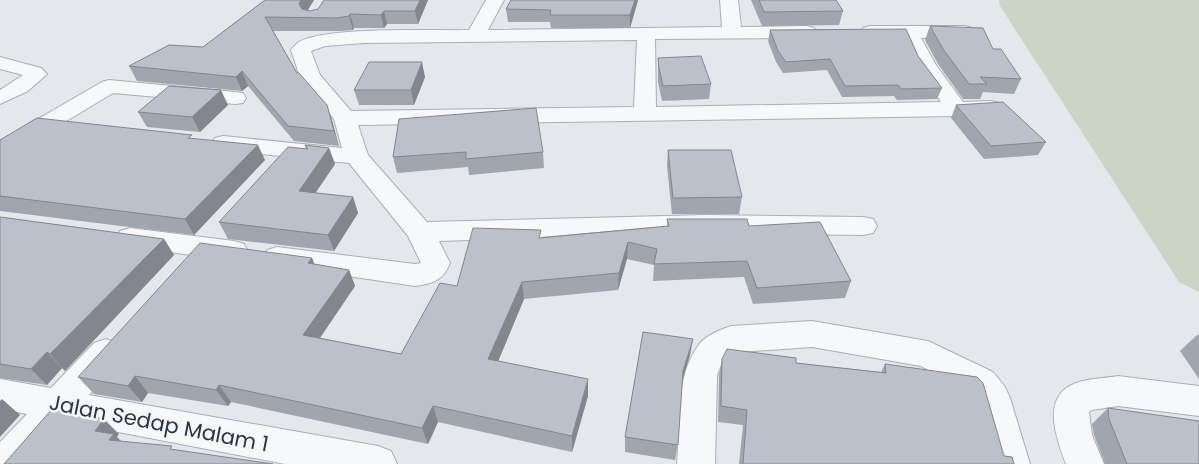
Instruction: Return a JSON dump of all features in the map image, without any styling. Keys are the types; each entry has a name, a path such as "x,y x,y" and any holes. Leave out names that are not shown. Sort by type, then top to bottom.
{"street":[{"path":"476,35 495,0"},
{"path":"729,0 732,33"},
{"path":"105,235 191,258 415,275 428,273 434,269 436,263 420,232 356,157 345,118 310,77 301,50 305,45 321,41 382,37 822,32"},
{"path":"849,32 976,32"},
{"path":"645,113 646,34"},
{"path":"913,39 926,66 957,109"},
{"path":"0,63 37,74 27,83 0,98"},
{"path":"0,151 141,68"},
{"path":"109,86 235,98"},
{"path":"345,118 1003,107"},
{"path":"42,125 82,129"},
{"path":"201,141 356,157"},
{"path":"264,178 290,150"},
{"path":"191,258 226,219"},
{"path":"420,232 705,224 863,226"},
{"path":"5,464 123,333"},
{"path":"696,464 700,375 710,354 731,339 812,334 928,354 980,382 994,398 1011,464"},
{"path":"1085,464 1074,435 1071,406 1083,396 1118,391 1199,401"},
{"name":"Jalan Sedap Malam 1","path":"0,394 378,464"}],"green space":[{"path":"999,0 1199,0 1199,292 1179,282 1000,6"}],"building":[{"path":"265,0 301,0 299,4 302,9 310,11 318,9 324,0 420,0 415,11 384,11 381,15 350,14 349,16 336,18 265,17 297,73 327,105 334,131 288,126 242,71 236,77 129,66 169,45 203,47"},
{"path":"511,0 635,0 630,15 550,15 551,10 506,9"},
{"path":"759,0 836,0 843,11 764,12"},
{"path":"930,26 983,28 993,49 1001,49 1021,79 980,77 987,84 969,84 943,49"},
{"path":"906,29 918,56 942,88 901,89 898,85 845,86 830,59 786,62 778,51 770,30"},
{"path":"701,56 711,84 663,86 658,58"},
{"path":"369,62 422,62 411,90 354,90"},
{"path":"169,86 221,90 192,117 138,112"},
{"path":"1003,102 1046,142 991,146 956,105"},
{"path":"536,108 543,152 466,159 466,152 393,157 399,119"},
{"path":"37,118 192,135 188,138 258,145 185,219 0,196 0,140"},
{"path":"305,145 329,148 299,191 353,197 328,235 219,222 288,147 308,149"},
{"path":"668,150 731,150 742,197 673,198"},
{"path":"0,217 164,239 50,354 47,352 31,369 0,364"},
{"path":"667,219 747,219 749,226 820,222 851,281 757,288 747,261 654,264 657,249 628,242 619,273 522,282 488,359 588,379 572,436 433,406 422,428 219,385 216,390 135,376 128,386 78,377 200,243 312,258 308,263 349,270 303,335 401,354 440,283 457,286 473,228 541,230 539,238 669,226"},
{"path":"643,332 693,339 683,371 678,445 625,437"},
{"path":"727,349 796,358 796,363 886,373 885,364 977,377 983,383 1004,456 1012,457 1014,464 743,464 747,410 721,406 722,359"},
{"path":"1108,408 1199,421 1199,464 1127,464 1109,419"},
{"path":"52,409 104,419 95,431 114,434 109,440 172,446 170,449 273,464 4,464"}]}
